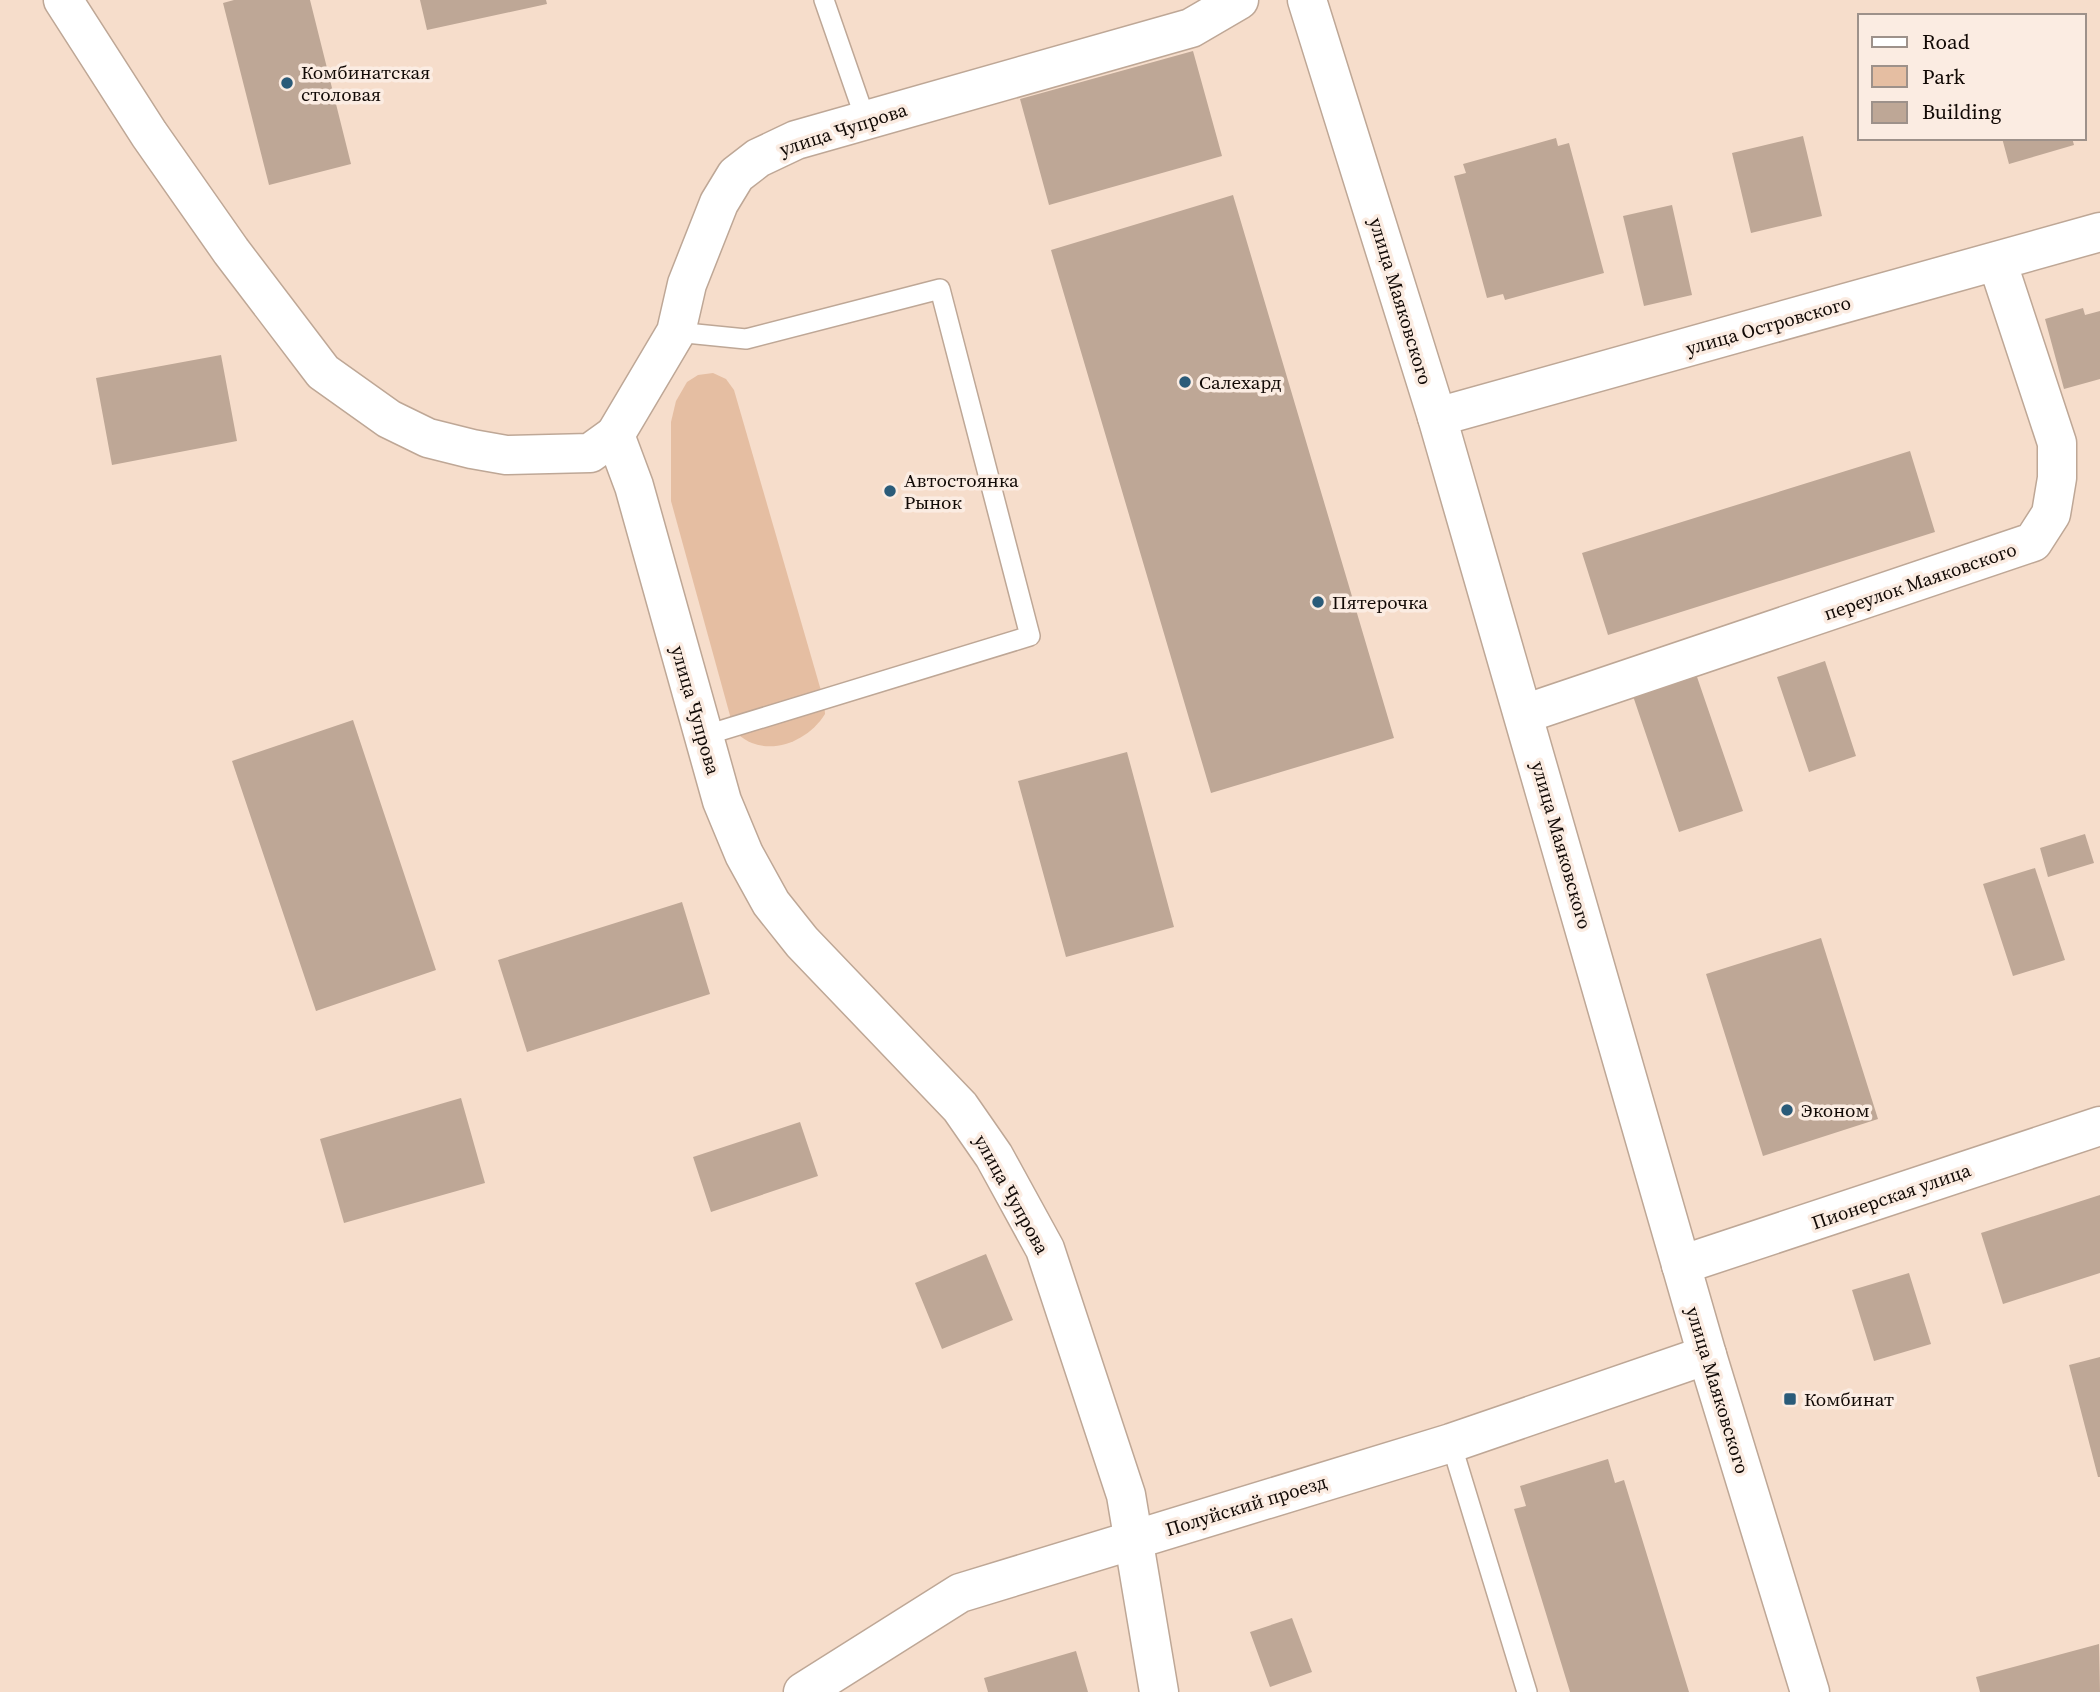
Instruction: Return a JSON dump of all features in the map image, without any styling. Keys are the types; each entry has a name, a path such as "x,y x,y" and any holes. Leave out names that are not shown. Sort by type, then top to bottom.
{"street":[{"path":"63,0 149,134 231,251 323,372 389,419 428,438 472,449 506,455 590,453 615,435"},
{"name":"улица Чупрова","path":"1159,1692 1126,1495 1045,1249 1022,1205 960,1107 802,942 771,903 744,854 722,801 634,486 615,435 676,332 699,247 719,203 736,175 758,158 796,140 1191,28 1239,0"},
{"name":"улица Маяковского","path":"1307,0 1437,417 1707,1355 1810,1692"},
{"name":"улица Островского","path":"1437,417 2100,232"},
{"name":"переулок Маяковского","path":"1524,714 2033,542 2051,514 2057,478 2057,443 1997,261"},
{"name":"Пионерская улица","path":"1681,1265 2100,1126"},
{"name":"Полуйский проезд","path":"803,1692 960,1593 1451,1443 1707,1355"}],"lane":[{"path":"824,0 866,121"},
{"path":"676,332 746,339 940,289 1030,636 703,736"},
{"path":"1451,1443 1527,1692"}],"green space":[{"path":"713,373 726,379 734,390 824,701 825,714 817,725 795,741 782,745 757,745 734,730 671,501 671,422 676,401 687,382 698,375"}],"building":[{"name":"Комбинатская столовая","path":"234,0 310,0 351,164 269,185 223,3"},
{"path":"420,0 546,0 547,4 427,30"},
{"path":"1193,51 1222,156 1049,205 1020,99"},
{"path":"1803,136 1822,216 1751,233 1732,153"},
{"path":"1556,138 1558,146 1569,143 1604,273 1505,300 1503,294 1487,298 1454,176 1466,173 1463,164"},
{"path":"2003,140 2073,140 2074,145 2009,164"},
{"path":"1233,195 1394,738 1211,793 1051,250"},
{"path":"1672,205 1692,295 1644,306 1623,216"},
{"path":"2083,308 2085,315 2100,311 2100,379 2064,389 2045,319"},
{"path":"221,355 237,441 112,465 96,378"},
{"path":"1910,451 1935,532 1608,635 1582,553"},
{"path":"1825,661 1856,756 1809,772 1777,677"},
{"path":"1696,674 1743,811 1679,832 1633,696"},
{"path":"353,720 436,970 316,1011 232,761"},
{"path":"1127,752 1174,927 1066,957 1018,781"},
{"path":"2085,834 2094,863 2048,877 2040,848"},
{"path":"2035,868 2065,960 2013,976 1983,884"},
{"path":"682,902 710,994 527,1052 498,960"},
{"path":"1821,938 1878,1119 1763,1156 1706,974"},
{"path":"461,1098 485,1183 344,1223 320,1139"},
{"path":"800,1122 818,1176 711,1212 693,1157"},
{"path":"2100,1195 2100,1273 2003,1304 1981,1233"},
{"path":"986,1254 1013,1320 942,1349 915,1283"},
{"path":"1909,1273 1931,1344 1874,1361 1852,1290"},
{"path":"2100,1357 2100,1477 2098,1477 2069,1365"},
{"path":"1608,1459 1615,1483 1624,1480 1689,1692 1570,1692 1514,1509 1526,1506 1520,1486"},
{"path":"1292,1618 1312,1672 1270,1687 1250,1632"},
{"path":"2099,1644 2100,1692 1980,1692 1976,1677"},
{"path":"1076,1651 1088,1692 988,1692 984,1678"}],"place":[{"name":"Комбинатская столовая","path":"287,83"},
{"name":"Салехард","path":"1185,382"},
{"name":"Автостоянка Рынок","path":"890,491"},
{"name":"Пятерочка","path":"1318,602"},
{"name":"Эконом","path":"1787,1110"},
{"name":"Комбинат","path":"1790,1399"}]}
